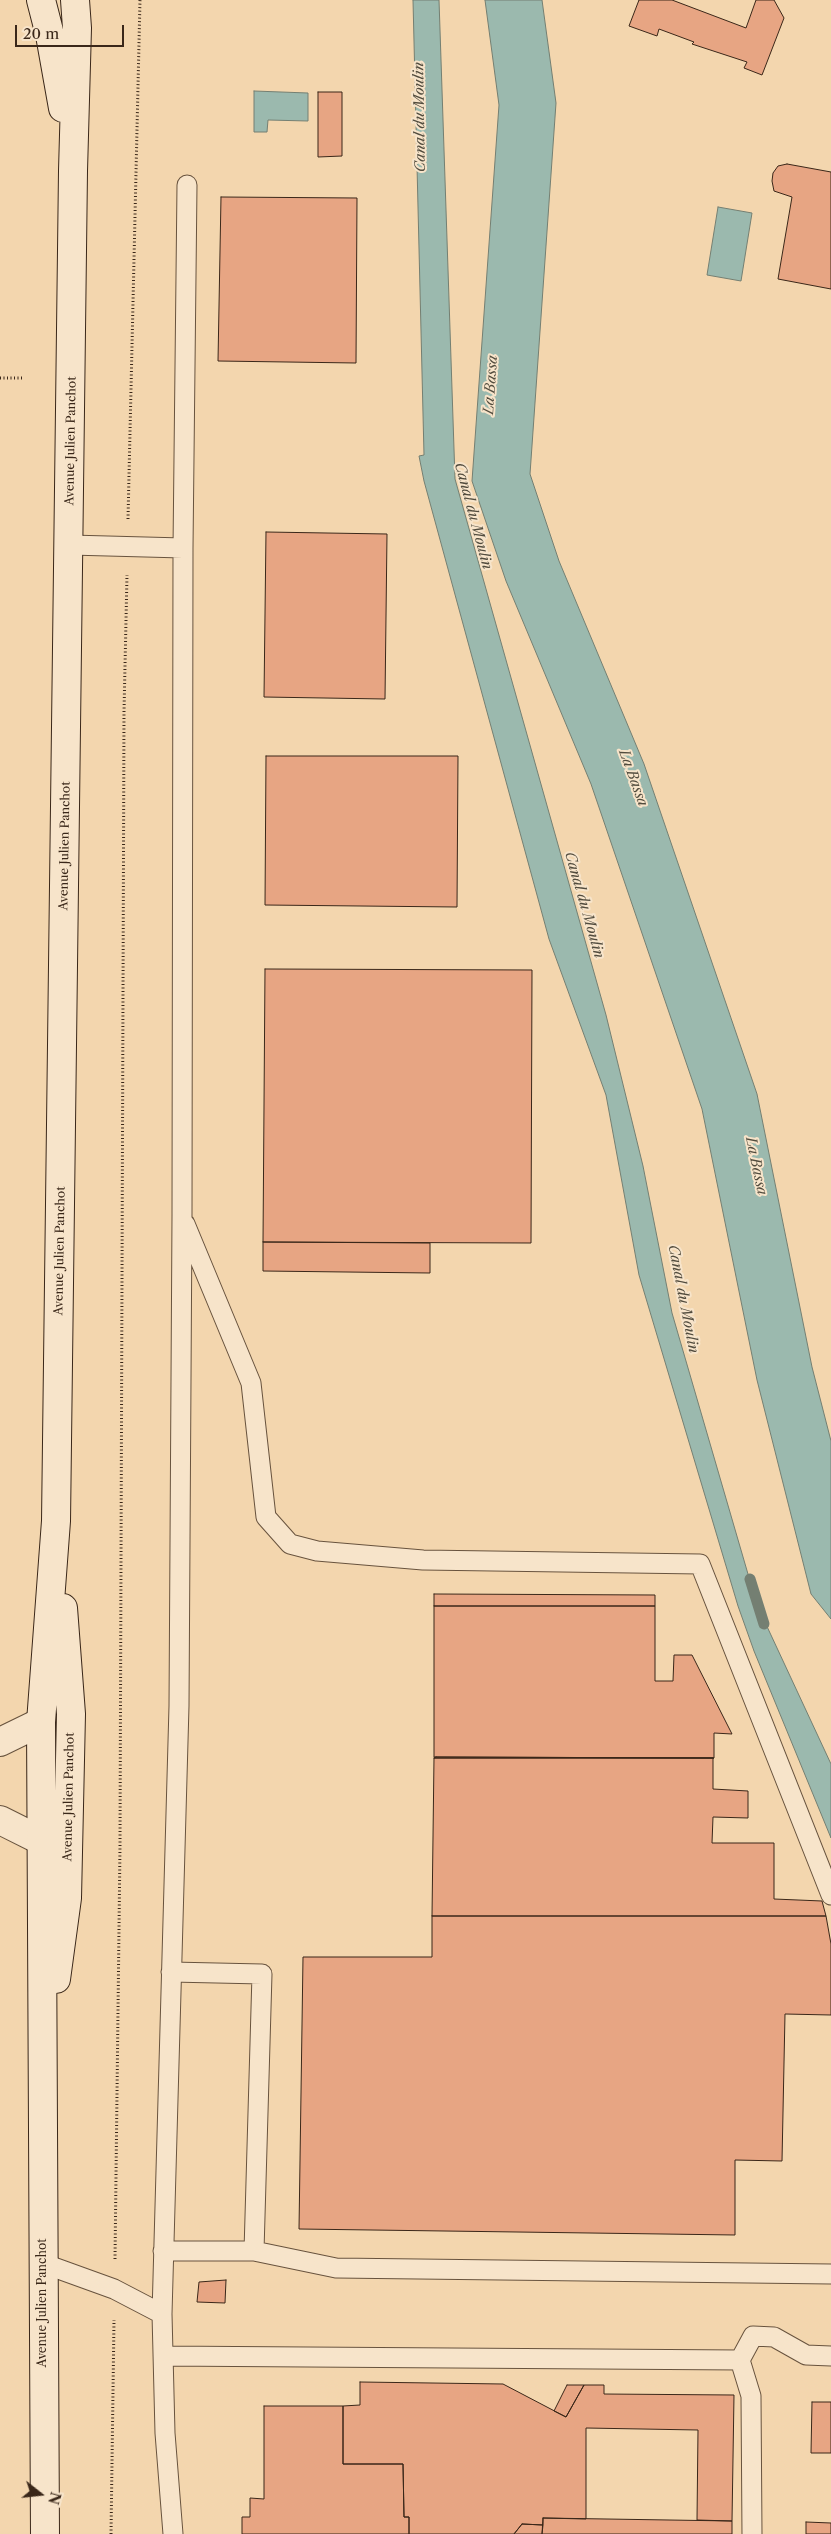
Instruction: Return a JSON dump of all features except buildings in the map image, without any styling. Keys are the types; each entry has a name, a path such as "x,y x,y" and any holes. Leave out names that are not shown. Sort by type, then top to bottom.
{"main road":[{"name":"Avenue Julien Panchot","path":"41,0 50,35 73,171"},
{"name":"Avenue Julien Panchot","path":"45,2534 42,2262 41,1722 56,1521 70,546 73,171 77,28 75,0"},
{"name":"Avenue Julien Panchot","path":"43,2072 67,1898 71,1714 56,1521"},
{"path":"0,1742 41,1722"},
{"path":"0,1820 40,1840"}],"lane":[{"path":"174,2534 165,2433 162,2314 178,1706 182,1216 183,548 187,185"},
{"path":"70,546 183,548"},
{"path":"182,1216 251,1383 266,1517 290,1544 317,1551 423,1560 700,1564 831,1896"},
{"path":"171,1972 262,1974 254,2251"},
{"path":"163,2251 254,2251 336,2268 831,2274"},
{"path":"42,2262 114,2289 162,2314"},
{"path":"752,2534 751,2396 740,2360 753,2336 774,2337 806,2355 831,2356"},
{"path":"163,2356 740,2360"}],"path":[{"path":"111,2534 120,1846 124,712 140,0"},
{"path":"0,378 22,378"}],"water":[{"path":"413,0 439,0 455,479 606,1015 643,1166 672,1313 757,1605 831,1764 831,1838 754,1651 738,1606 639,1275 606,1095 549,939 424,481 419,456 424,455"},
{"name":"La Bassa","path":"485,0 542,0 556,103 530,474 559,561 644,764 757,1094 812,1367 831,1441 831,1619 811,1594 757,1380 702,1109 591,784 506,581 472,481 499,105"},
{"path":"254,91 308,93 308,121 268,120 267,132 254,132"},
{"path":"718,207 752,213 741,281 707,275"}],"waterway":[{"name":"Canal du Moulin","path":"750,1579 764,1624"}]}
